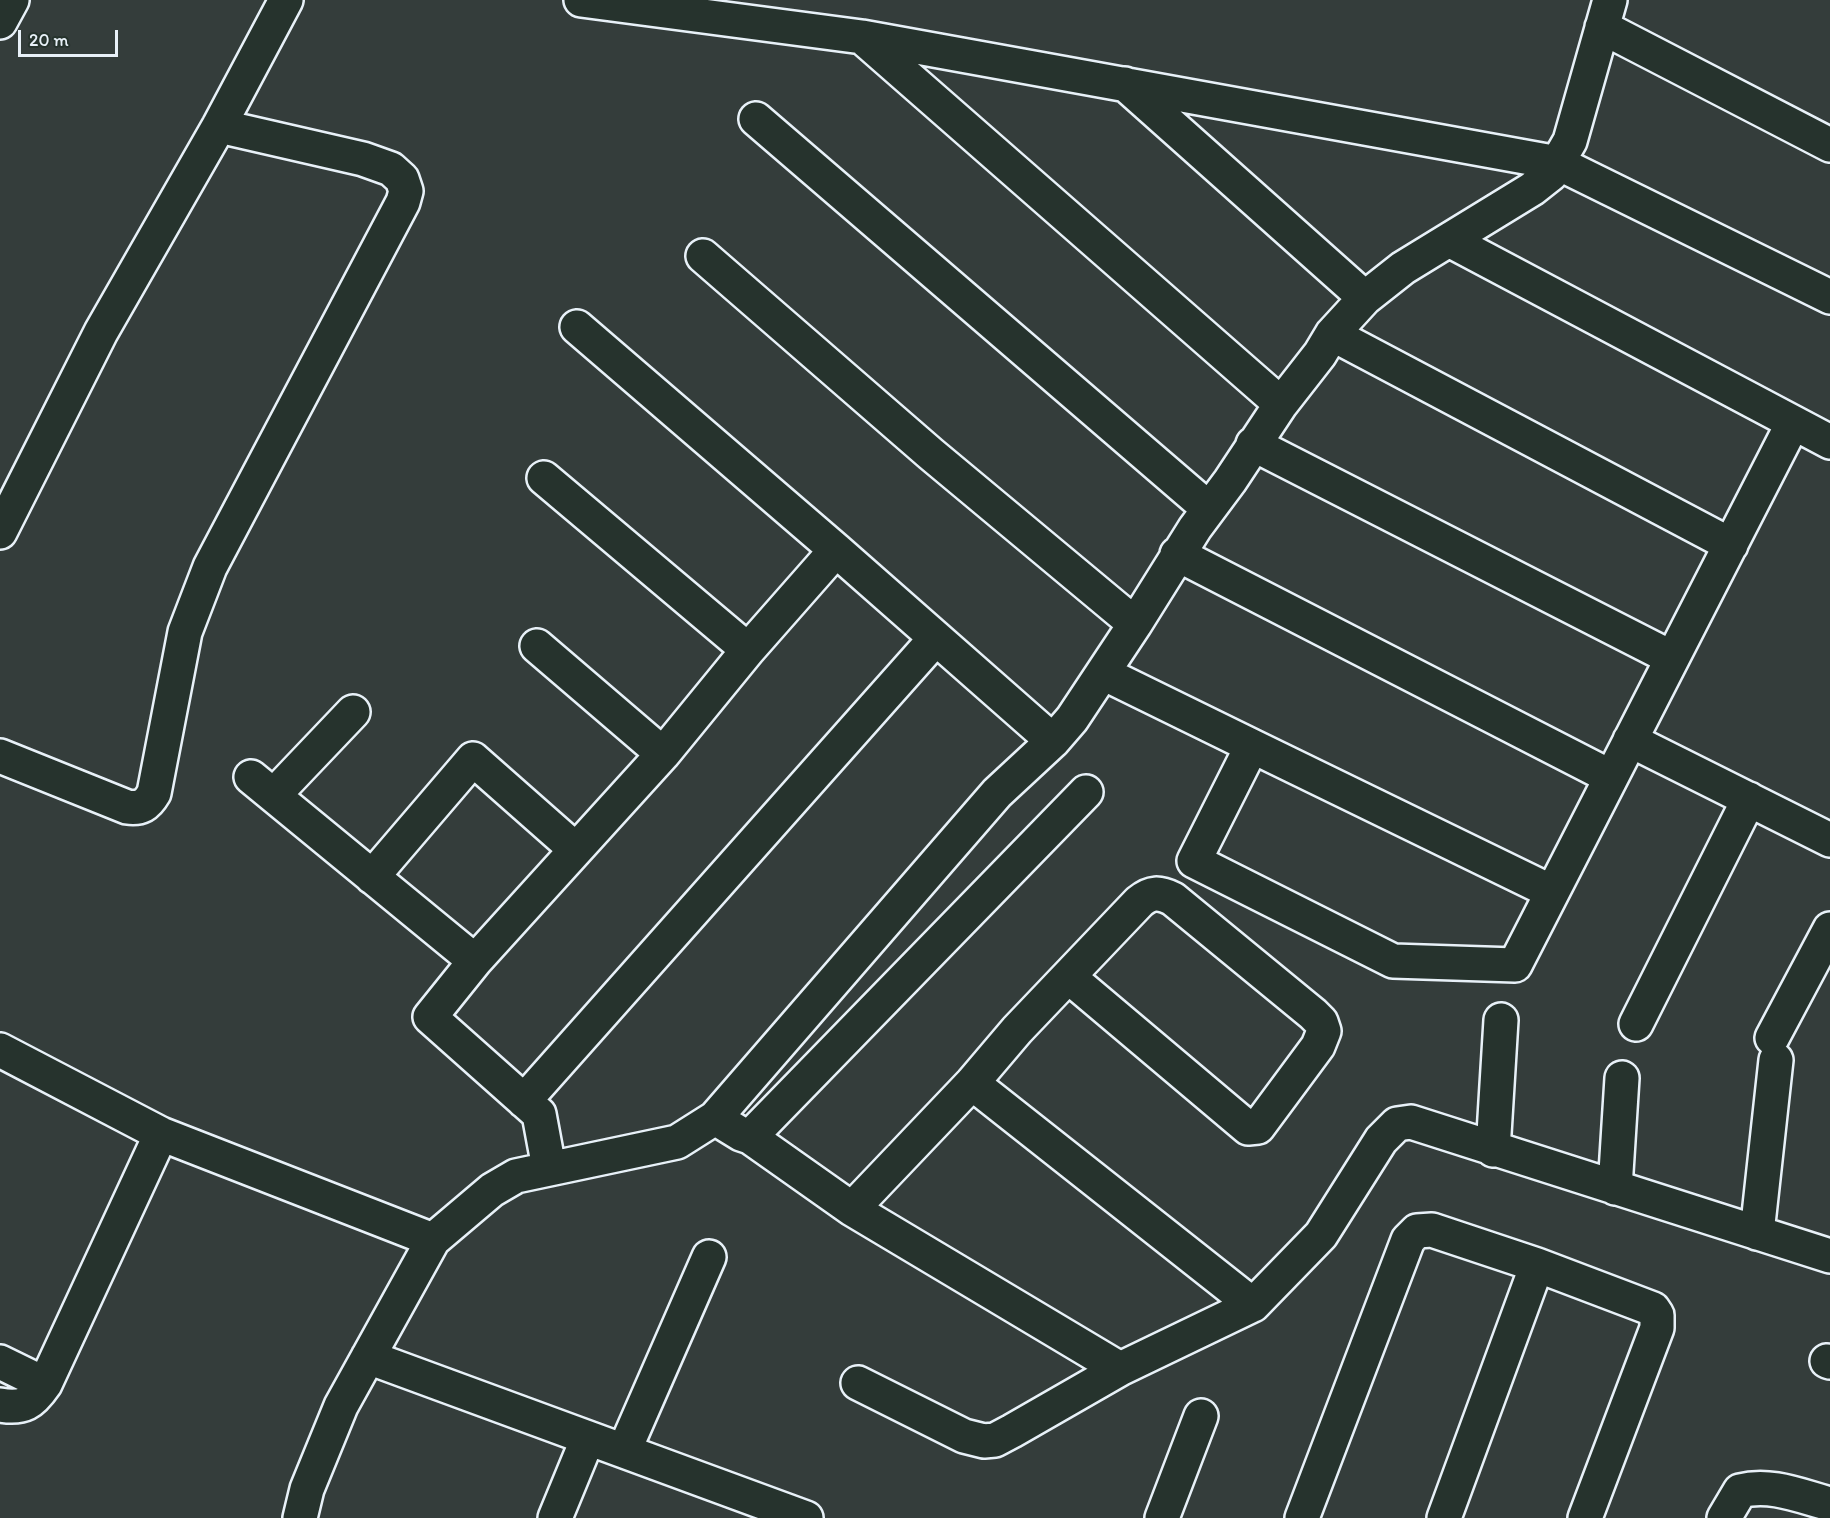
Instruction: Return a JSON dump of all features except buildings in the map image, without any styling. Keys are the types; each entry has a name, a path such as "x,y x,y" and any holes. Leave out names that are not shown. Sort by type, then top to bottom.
{"street":[{"path":"0,22 12,0"},
{"path":"0,532 100,332 219,126 286,0"},
{"path":"581,0 862,37 1558,163 1830,297"},
{"path":"300,1518 307,1489 341,1406 433,1239 492,1190 516,1176 677,1142 715,1118 998,793 1053,741 1072,719 1178,554 1332,334 1365,298 1403,268 1532,189 1551,174 1570,141 1606,13 1830,144"},
{"path":"862,37 1281,404"},
{"path":"1125,84 1365,298"},
{"path":"756,119 1209,509"},
{"path":"0,756 127,807 137,808 148,804 154,793 186,632 210,567 403,202 406,191 402,178 391,170 363,159 219,126"},
{"path":"1449,240 1830,442"},
{"path":"703,256 931,454 1135,624"},
{"path":"577,327 1053,741"},
{"path":"1332,334 1731,545"},
{"path":"1252,746 1194,861 1393,961 1515,966 1793,423"},
{"path":"1253,444 1672,658"},
{"path":"544,478 748,650"},
{"path":"549,1168 539,1114 429,1017 475,961 663,754 748,650 836,550"},
{"path":"1178,554 1611,777"},
{"path":"524,1101 936,638"},
{"path":"537,646 663,754"},
{"path":"1103,673 1552,892"},
{"path":"352,712 262,786 475,961"},
{"path":"1630,740 1830,840"},
{"path":"372,877 473,759 575,849"},
{"path":"750,1137 1086,792"},
{"path":"1636,1024 1749,799"},
{"path":"852,1209 972,1083 1017,1030 1148,895 1156,892 1173,898 1313,1014 1321,1022 1324,1031 1318,1046 1258,1127 1248,1128 1069,977"},
{"path":"1757,1233 1774,1049 1830,929"},
{"path":"1493,1150 1500,1020"},
{"path":"0,1050 160,1134 433,1239"},
{"path":"1615,1188 1622,1078"},
{"path":"972,1083 1252,1305"},
{"path":"715,1118 750,1137 852,1209 1120,1369"},
{"path":"858,1383 964,1436 984,1441 995,1440 1120,1369 1252,1305 1321,1235 1381,1140 1397,1124 1411,1122 1830,1256"},
{"path":"0,1405 21,1406 35,1398 45,1384 160,1134"},
{"path":"1302,1518 1408,1240 1417,1231 1432,1230 1537,1265 1653,1309 1657,1315 1657,1328 1585,1518"},
{"path":"624,1451 709,1257"},
{"path":"1444,1518 1537,1265"},
{"path":"368,1357 807,1518"},
{"path":"0,1362 45,1384"},
{"path":"1162,1518 1201,1416"},
{"path":"555,1518 588,1438"},
{"path":"1724,1518 1740,1491 1754,1487 1772,1488 1830,1504"}]}
